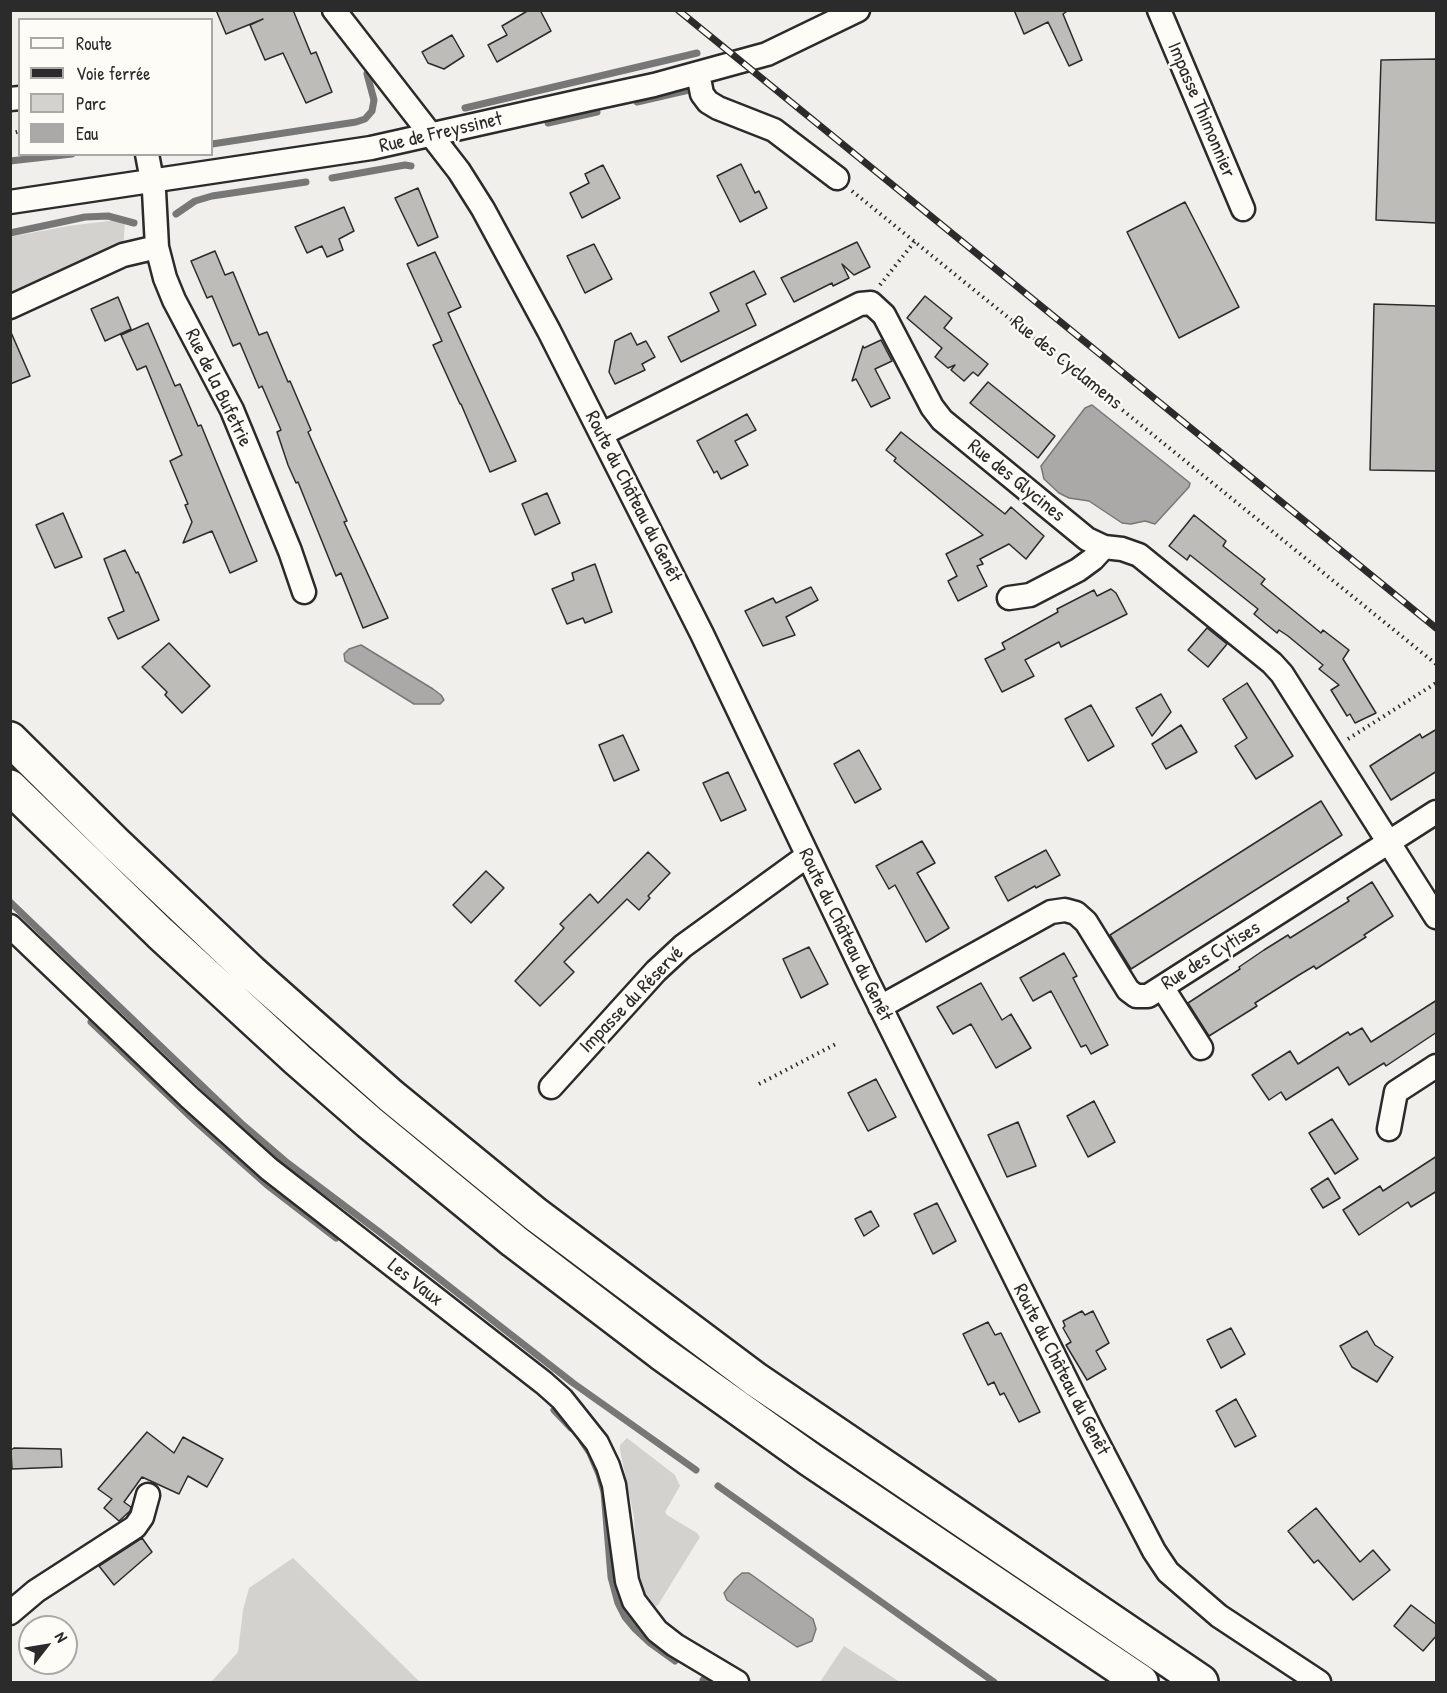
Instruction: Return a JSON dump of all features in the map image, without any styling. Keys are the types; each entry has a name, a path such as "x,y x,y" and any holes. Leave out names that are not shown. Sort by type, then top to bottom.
{"highway":[{"path":"10,739 251,972 391,1096 535,1214 774,1392 1201,1683"},
{"path":"10,787 151,925 289,1052 369,1122 514,1241 661,1353 811,1460 1141,1683"}],"street":[{"name":"Route du Château du Genêt","path":"334,10 459,171 483,209 549,332 702,634 880,1006 1082,1413 1154,1551 1168,1572 1219,1616 1318,1683"},
{"name":"Rue de Freyssinet","path":"10,202 319,157 431,135 698,73 767,54 858,10"},
{"name":"Impasse Thimonnier","path":"1159,10 1243,209"},
{"path":"698,73 702,94 708,102 774,130 837,178"},
{"name":"Rue de la Bufetrie","path":"147,156 152,180 157,247 165,278 174,300 232,410 290,550 304,592"},
{"path":"10,307 123,255 157,247"},
{"path":"602,434 860,304 871,303"},
{"name":"Rue des Glycines","path":"871,303 884,315 932,407 942,420 1087,539 1104,547 1122,549 1139,555 1272,663 1282,674 1437,917"},
{"path":"1009,598 1030,595 1078,570 1104,547"},
{"name":"Rue des Cytises","path":"880,1006 1051,912 1065,910 1076,913 1086,922 1128,990 1136,996 1148,996 1437,812"},
{"name":"Impasse du Réservé","path":"551,1087 656,971 682,946 807,856"},
{"name":"Les Vaux","path":"10,926 154,1064 269,1169 562,1399 597,1443 608,1466 614,1485 627,1581 633,1601 657,1631 675,1645 737,1683"},
{"path":"1162,987 1201,1048"},
{"path":"1389,1128 1396,1092 1437,1066"},
{"path":"10,1613 36,1590 135,1527 142,1517 148,1495"}],"path":[{"name":"Rue des Cyclamens","path":"837,178 1437,664"},
{"path":"871,303 880,285 915,241"},
{"path":"1330,750 1437,683"},
{"path":"759,1084 836,1044"}],"green space":[{"path":"125,219 123,255 11,307 10,237 68,226"},
{"path":"627,1438 675,1475 680,1486 665,1512 700,1537 655,1607 648,1600 640,1583 636,1565 634,1517 620,1450 620,1445"},
{"path":"293,1558 420,1682 209,1682 238,1652 243,1610 249,1588"},
{"path":"844,1646 900,1682 820,1682"}],"water":[{"path":"1092,405 1190,483 1189,487 1155,524 1145,521 1122,523 1089,501 1069,498 1059,493 1044,479 1041,466 1085,408"},
{"path":"361,645 433,689 444,700 440,704 414,704 345,661 344,654 349,649"},
{"path":"742,1573 749,1573 813,1619 816,1629 812,1641 797,1647 727,1600 724,1593"}],"building":[{"path":"216,10 293,10 311,54 316,52 332,92 306,103 283,53 265,60 250,25 263,19 226,34"},
{"path":"529,10 540,10 551,31 497,62 488,45 507,35 502,26"},
{"path":"1014,10 1069,10 1063,14 1082,60 1069,66 1048,22 1024,34"},
{"path":"452,35 464,56 444,69 428,63 422,52"},
{"path":"1437,59 1437,223 1376,220 1381,60"},
{"path":"741,164 755,193 759,191 767,208 740,222 717,176"},
{"path":"603,165 620,198 582,218 570,193 589,183 585,174"},
{"path":"418,188 438,237 418,246 395,198"},
{"path":"1185,202 1239,307 1179,338 1127,232"},
{"path":"344,207 354,231 339,239 343,250 327,257 322,246 307,253 295,227"},
{"path":"857,242 870,267 854,275 842,264 849,278 833,286 832,283 794,302 781,278"},
{"path":"594,244 612,279 585,293 567,256"},
{"path":"215,251 225,275 233,272 259,335 267,332 311,430 308,432 347,521 344,522 388,618 363,628 341,573 336,576 298,482 296,483 288,465 277,432 281,430 262,386 259,388 240,343 233,346 212,296 207,298 191,261"},
{"path":"435,252 461,307 448,313 516,461 490,472 433,345 442,341 407,264"},
{"path":"754,271 766,294 746,304 756,325 681,362 668,337 719,311 710,293"},
{"path":"925,296 952,318 944,328 988,364 978,376 973,372 964,381 951,370 955,365 948,368 935,357 942,348 907,318"},
{"path":"118,297 131,329 105,341 91,309"},
{"path":"1374,304 1437,306 1437,471 1370,470"},
{"path":"148,323 175,386 180,384 198,426 201,425 257,561 230,573 212,531 183,543 192,522 185,505 188,504 170,461 182,455 146,366 137,370 121,335"},
{"path":"10,330 30,376 10,384"},
{"path":"631,333 637,345 646,341 655,357 642,364 645,370 615,384 609,372 615,341"},
{"path":"881,340 892,361 875,369 890,398 871,407 856,379 852,381 863,346 864,348"},
{"path":"988,382 1055,436 1038,458 970,403"},
{"path":"747,414 756,430 735,441 748,465 721,479 717,471 714,473 697,441"},
{"path":"901,432 1005,514 1011,507 1044,536 1026,559 1009,544 980,559 983,564 977,566 987,586 958,601 948,581 957,576 946,554 983,535 894,461 896,458 886,450"},
{"path":"547,493 560,523 535,535 522,504"},
{"path":"63,513 82,557 55,568 36,525"},
{"path":"1194,515 1226,541 1223,546 1265,579 1261,584 1321,633 1323,630 1349,650 1343,659 1376,713 1355,723 1350,714 1347,716 1331,690 1339,685 1319,669 1323,665 1288,636 1279,630 1277,633 1266,624 1254,614 1258,609 1190,555 1187,560 1169,546"},
{"path":"125,550 136,573 138,572 159,620 118,639 108,618 124,611 104,559"},
{"path":"595,564 612,612 585,623 583,618 567,624 552,589 574,580 572,573"},
{"path":"811,587 818,600 786,617 795,635 763,646 745,611 773,598 776,603"},
{"path":"1111,589 1116,593 1127,614 1061,647 1059,642 1025,660 1034,676 1002,692 985,659 1005,649 1002,643 1058,612 1057,609 1094,590 1097,596"},
{"path":"1207,628 1227,644 1208,667 1188,650"},
{"path":"169,643 210,686 182,713 165,695 167,692 142,667"},
{"path":"1247,683 1293,756 1256,779 1235,746 1247,738 1223,699"},
{"path":"1161,694 1171,712 1152,736 1136,708"},
{"path":"1091,705 1114,746 1088,761 1065,719"},
{"path":"1181,725 1197,752 1166,769 1152,744"},
{"path":"1437,729 1437,771 1391,800 1370,766 1420,734 1422,738"},
{"path":"623,735 639,770 614,781 599,745"},
{"path":"859,750 881,789 855,803 834,764"},
{"path":"728,772 746,810 721,821 703,783"},
{"path":"1321,801 1342,835 1131,969 1110,935"},
{"path":"922,841 935,863 917,873 949,928 926,942 895,885 889,889 876,866"},
{"path":"1046,850 1060,875 1008,901 995,877"},
{"path":"648,852 670,873 648,896 650,898 639,910 627,899 564,962 574,972 540,1006 515,981 564,928 560,924 590,894 598,903"},
{"path":"486,871 504,888 471,923 453,905"},
{"path":"1372,882 1393,916 1364,935 1366,937 1316,969 1314,966 1299,975 1255,1003 1257,1006 1209,1036 1188,1003 1240,969 1239,967 1264,950 1288,935 1290,938 1349,901 1347,898"},
{"path":"809,947 828,984 801,998 783,959"},
{"path":"1064,953 1077,976 1073,978 1108,1045 1091,1054 1086,1045 1081,1047 1051,991 1033,1001 1020,978"},
{"path":"981,983 1002,1020 1011,1014 1031,1048 996,1068 971,1024 953,1034 937,1007"},
{"path":"1437,1000 1437,1032 1386,1066 1384,1063 1349,1085 1338,1067 1286,1100 1281,1092 1269,1100 1252,1075 1290,1051 1298,1064 1348,1032 1350,1035 1362,1028 1371,1042"},
{"path":"876,1079 896,1117 868,1131 848,1093"},
{"path":"1094,1101 1115,1142 1088,1157 1067,1116"},
{"path":"1332,1119 1358,1159 1335,1174 1309,1133"},
{"path":"1018,1122 1036,1166 1007,1177 988,1135"},
{"path":"1437,1156 1437,1191 1411,1207 1408,1202 1359,1235 1343,1210 1380,1186 1383,1191"},
{"path":"1328,1178 1340,1198 1323,1208 1311,1189"},
{"path":"937,1203 956,1241 933,1254 914,1214"},
{"path":"871,1211 879,1226 864,1236 855,1219"},
{"path":"1082,1311 1085,1315 1093,1311 1109,1343 1096,1351 1106,1369 1087,1380 1066,1345 1071,1342 1063,1328 1065,1326 1063,1321"},
{"path":"988,1322 995,1335 1001,1333 1040,1412 1019,1422 1004,1393 1000,1395 994,1382 988,1385 963,1334"},
{"path":"1231,1328 1245,1354 1221,1368 1207,1340"},
{"path":"1367,1331 1375,1345 1393,1357 1377,1382 1352,1367 1340,1346"},
{"path":"1236,1399 1256,1436 1235,1447 1216,1411"},
{"path":"147,1432 174,1453 183,1437 223,1459 207,1487 188,1476 179,1494 142,1477 124,1502 131,1507 130,1511 119,1521 104,1508 112,1499 98,1489"},
{"path":"14,1448 61,1449 62,1467 12,1469 11,1450"},
{"path":"1316,1508 1360,1562 1373,1550 1390,1570 1353,1600 1318,1560 1314,1563 1288,1531"},
{"path":"142,1538 152,1552 114,1585 99,1566"},
{"path":"1411,1605 1437,1625 1437,1635 1423,1651 1394,1626"}],"waterway":[{"path":"465,108 697,53"},
{"path":"213,144 365,119 372,111 374,100 367,74"},
{"path":"637,102 689,90"},
{"path":"548,123 597,112"},
{"path":"10,161 54,156"},
{"path":"332,178 405,165 411,166"},
{"path":"176,214 195,201 212,196 306,182"},
{"path":"10,233 85,217 108,216 134,223"},
{"path":"10,902 243,1125 285,1161 573,1383 696,1470"},
{"path":"91,1022 195,1121 267,1185 336,1238"},
{"path":"554,1410 571,1428"},
{"path":"582,1441 590,1453 604,1492 611,1577 618,1603 625,1617 635,1629 675,1661"},
{"path":"718,1486 994,1682"},
{"path":"703,1680 708,1682"}],"railway":[{"path":"678,10 1436,628"}]}
